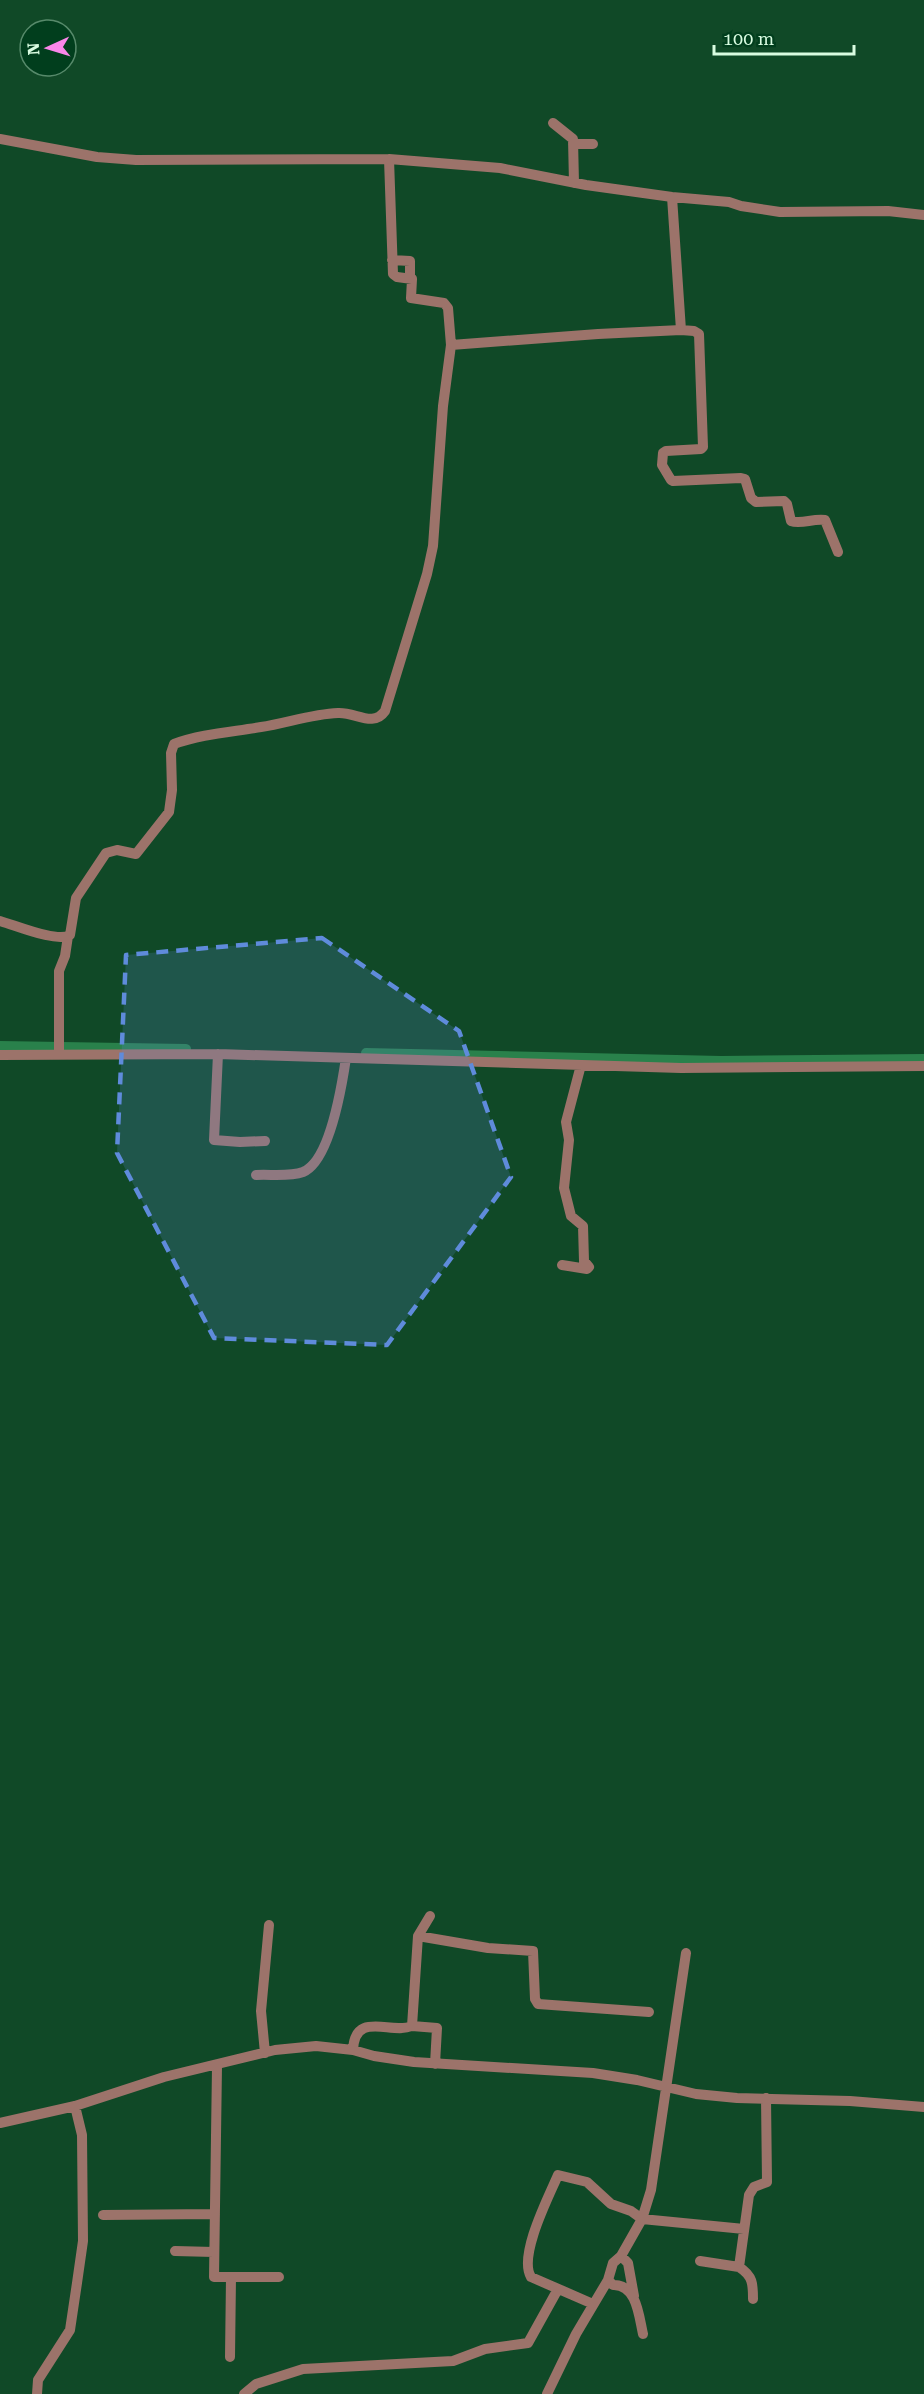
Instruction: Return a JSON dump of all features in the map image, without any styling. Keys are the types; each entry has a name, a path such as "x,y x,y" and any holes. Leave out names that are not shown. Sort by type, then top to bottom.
{"street":[{"path":"553,123 573,139 574,183"},
{"path":"0,139 97,157 136,160 389,159 500,168 574,183 672,197 729,202 780,212 888,211 924,215"},
{"path":"573,144 593,144"},
{"path":"389,159 394,276 410,279"},
{"path":"672,197 681,330"},
{"path":"59,1049 59,971 65,956 74,904 106,853 117,850 136,854 169,812 172,790 171,753 174,744 188,739 312,716 346,713 377,719 386,711 428,574 433,546 443,406 451,345 448,308 444,303 411,298 410,261 392,260"},
{"path":"451,345 598,334 694,331 699,334 703,447 663,453 662,465 671,480 745,479 751,498 756,502 784,501 787,504 791,521 795,523 818,518 825,520 838,552"},
{"path":"0,921 55,937 68,936"},
{"path":"0,1055 59,1049 681,1068 924,1066"},
{"path":"218,1054 214,1140 265,1141"},
{"path":"256,1175 304,1172 315,1161 323,1150 342,1083 346,1058"},
{"path":"562,1265 587,1269 588,1267 584,1261 583,1226 571,1216 564,1188 569,1140 566,1122 581,1065"},
{"path":"412,2026 418,1936 430,1916"},
{"path":"265,2053 261,2011 269,1925"},
{"path":"418,1936 488,1948 533,1951 535,1999 538,2004 648,2012"},
{"path":"547,2394 593,2304 608,2280 613,2263 621,2256 642,2219 651,2190 687,1953"},
{"path":"353,2050 353,2040 356,2035 371,2026 437,2028 435,2064"},
{"path":"0,2124 75,2106 164,2077 265,2053 316,2046 435,2064 593,2073 727,2097 850,2101 924,2107"},
{"path":"217,2066 214,2277 279,2277"},
{"path":"739,2267 749,2194 754,2187 767,2182 766,2098"},
{"path":"37,2394 38,2380 70,2330 77,2283 82,2241 82,2135 75,2106"},
{"path":"593,2304 531,2277 527,2266 533,2235 558,2175 587,2182 611,2204 632,2211 642,2219 744,2229"},
{"path":"103,2215 214,2214"},
{"path":"176,2251 214,2252"},
{"path":"621,2256 628,2263 643,2334"},
{"path":"700,2260 739,2267 747,2272 753,2281 753,2299"},
{"path":"230,2357 231,2277"},
{"path":"608,2280 613,2285 618,2284 634,2296"},
{"path":"244,2394 256,2385 303,2369 453,2361 485,2349 528,2343 558,2289"}],"highlighted area":[{"path":"322,938 459,1031 511,1177 387,1345 214,1338 117,1153 126,955"}],"waterway":[{"path":"0,1046 186,1049"},
{"path":"366,1053 721,1061 924,1059"}]}
